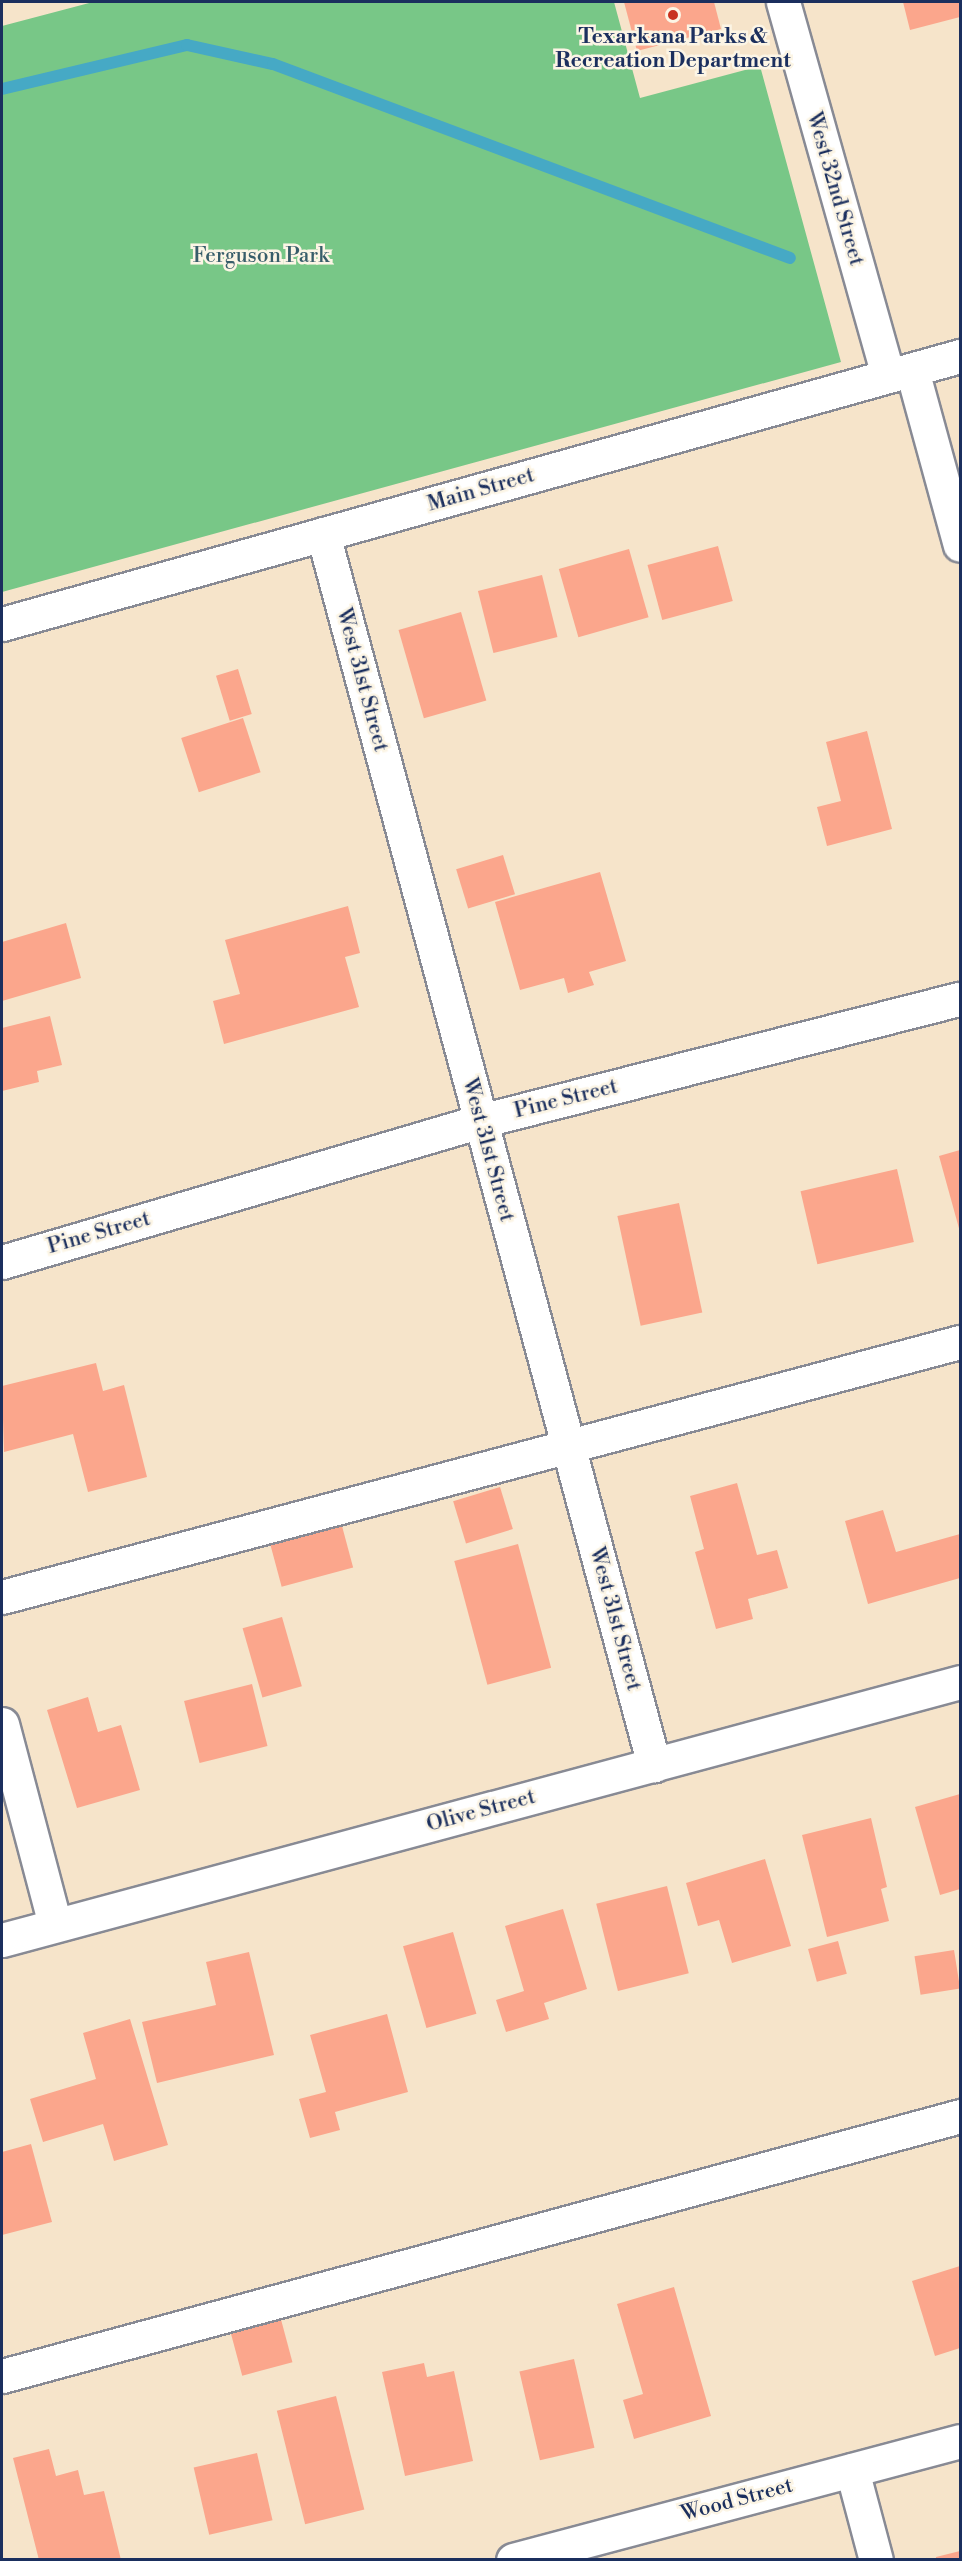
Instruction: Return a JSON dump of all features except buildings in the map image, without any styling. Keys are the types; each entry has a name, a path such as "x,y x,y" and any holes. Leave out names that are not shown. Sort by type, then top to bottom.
{"street":[{"name":"West 32nd Street","path":"783,2 900,373 960,545"},
{"name":"Main Street","path":"2,624 960,356"},
{"name":"West 31st Street","path":"323,534 654,1765"},
{"name":"Pine Street","path":"2,1262 480,1121 960,999"},
{"path":"2,1597 569,1448 960,1342"},
{"name":"Olive Street","path":"2,1940 960,1682"},
{"path":"2,1725 55,1925"},
{"path":"2,2376 960,2116"},
{"name":"Wood Street","path":"513,2559 960,2441"},
{"path":"852,2470 876,2559"}],"green space":[{"name":"Ferguson Park","path":"93,2 614,2 640,98 760,66 841,362 2,592 2,26"}],"waterway":[{"path":"2,89 187,45 273,64 790,258"}],"place":[{"name":"Texarkana Parks & Recreation Department","path":"673,15"}]}
